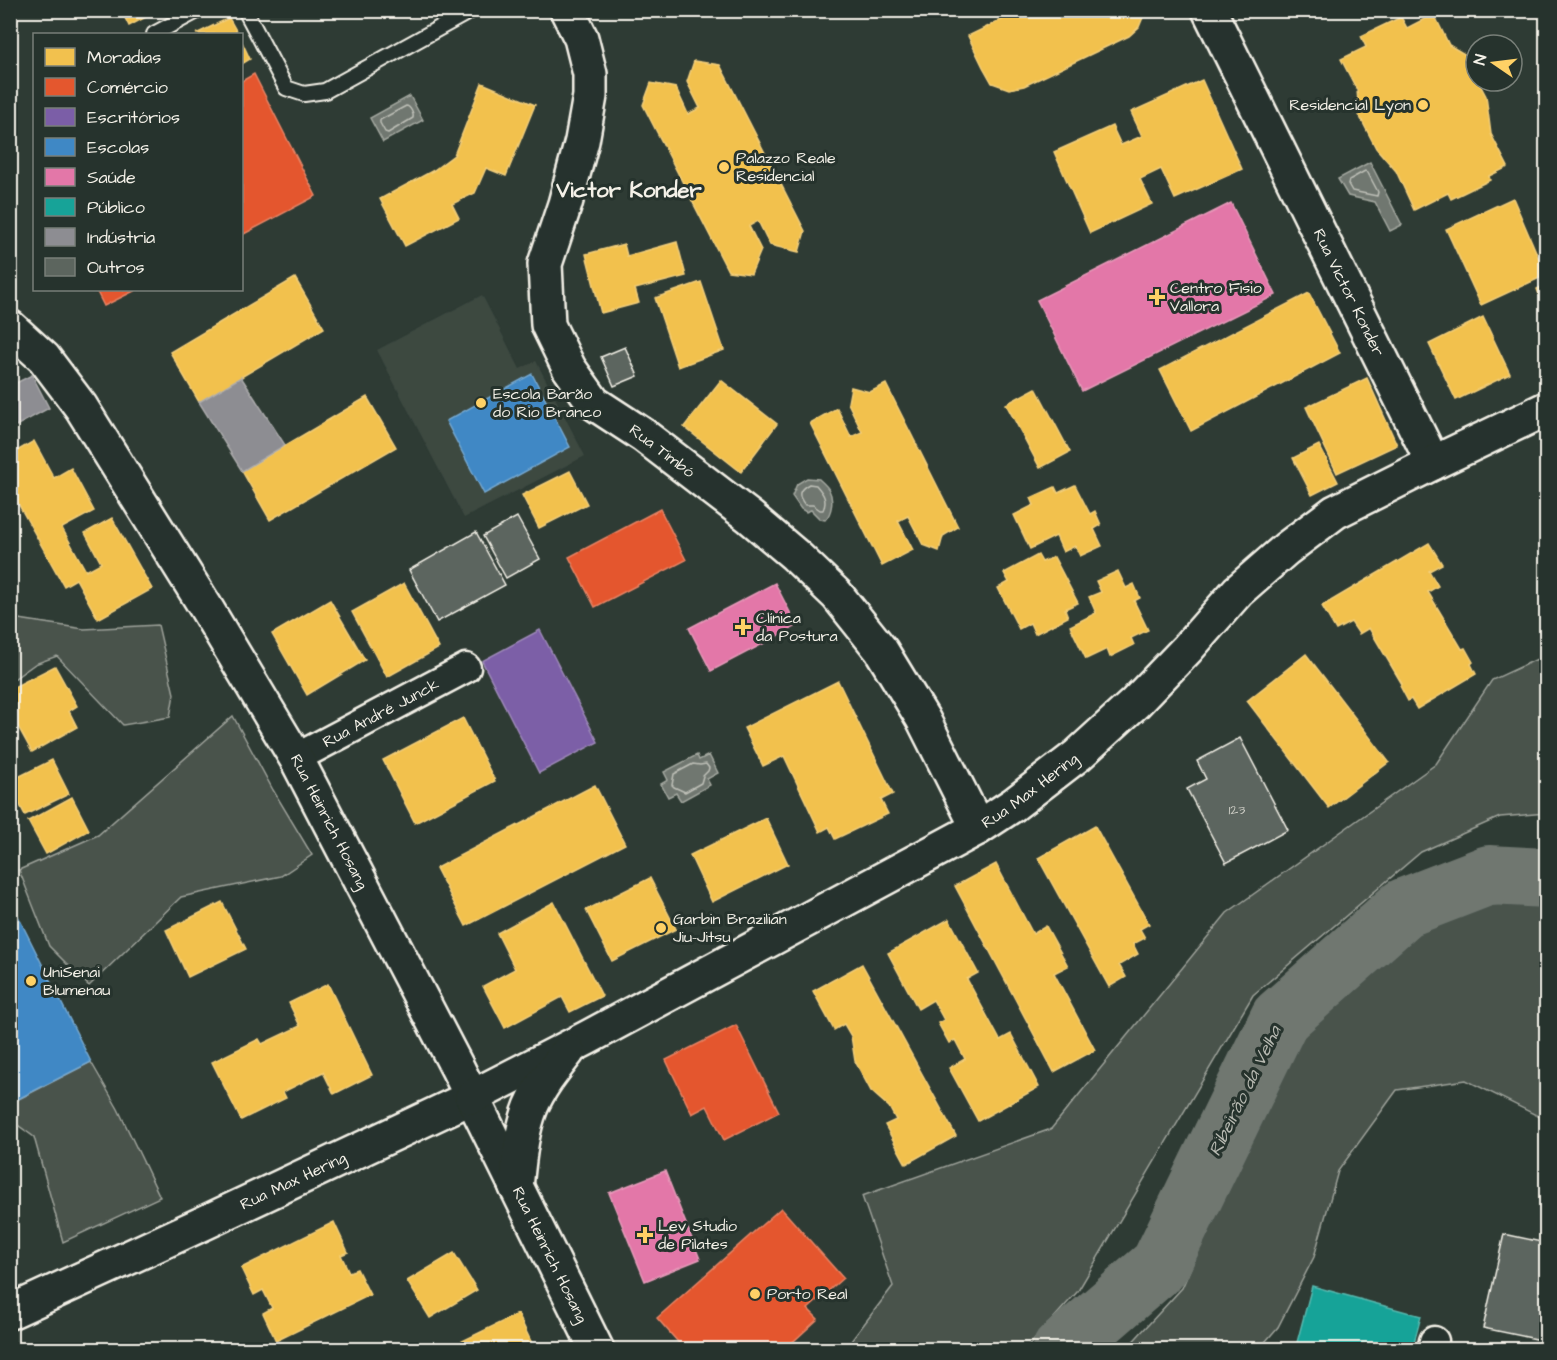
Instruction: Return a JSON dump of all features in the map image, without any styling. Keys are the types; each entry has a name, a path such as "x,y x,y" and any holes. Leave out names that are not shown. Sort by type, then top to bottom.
{"main road":[{"name":"Rua Timbó","path":"567,10 581,38 590,75 590,96 582,141 545,264 548,325 568,368 594,402 643,435 750,517 837,595 881,650 923,719 978,828"},
{"name":"Rua Victor Konder","path":"1209,10 1433,462"},
{"name":"Rua Heinrich Hosang","path":"10,327 44,358 81,407 296,758 472,1097 597,1350"},
{"path":"1433,462 1546,409"},
{"name":"Rua Max Hering","path":"10,1312 472,1097 978,828 1013,806 1078,755 1135,703 1238,591 1286,549 1335,512 1433,462"},
{"name":"Rua Max Hering","path":"516,1186 522,1140 531,1108 546,1081 572,1045"}],"street":[{"name":"Rua André Junck","path":"296,758 466,668"}],"lane":[{"path":"156,33 199,10"},
{"path":"245,10 286,88 304,94 325,91 472,10"}],"shaded area":[{"name":"Escola Barão do Rio Branco","path":"482,295 520,369 536,361 585,456 464,518 377,350"},
{"path":"10,601 19,619 84,629 158,625 174,694 170,717 123,725 57,656 35,664 11,681"},
{"path":"1546,655 1546,813 1500,817 1421,852 1253,995 1078,1291 1026,1349 845,1349 893,1286 862,1196 1051,1129 1227,913 1436,764 1492,680"},
{"path":"233,716 312,855 281,876 181,897 89,986 49,946 19,870 98,835"},
{"path":"1546,901 1546,1120 1466,1080 1397,1090 1338,1171 1314,1257 1278,1327 1259,1349 1126,1349 1182,1288 1284,1060 1359,968 1457,907"},
{"path":"91,1062 118,1109 160,1197 63,1242 34,1137 11,1120 11,1103"}],"water":[{"path":"410,96 423,120 383,142 370,118"},
{"path":"1370,162 1402,225 1390,231 1375,202 1348,196 1338,179"},
{"path":"807,478 819,479 831,494 831,510 825,520 820,519 811,510 806,512 801,509 792,496 797,484"},
{"path":"697,755 699,760 709,755 718,773 707,779 710,785 681,801 676,793 668,797 661,784 668,780 664,772"}],"building: Moradias":[{"path":"121,10 159,10 129,26"},
{"path":"1022,10 1146,10 1139,27 1129,36 1024,86 1009,89 992,83 968,36"},
{"name":"Residencial Lyon","path":"1434,14 1449,45 1464,54 1464,93 1484,93 1491,134 1508,167 1489,176 1490,180 1451,199 1448,193 1414,210 1396,171 1376,148 1359,115 1357,90 1341,59 1366,47 1361,36 1401,17 1407,28"},
{"path":"229,18 237,33 198,33"},
{"path":"243,44 250,59 243,63"},
{"name":"Palazzo Reale Residencial","path":"694,61 720,65 805,231 799,252 770,245 758,221 749,226 761,250 751,274 728,271 643,105 651,83 676,88 688,114 700,108 687,82"},
{"path":"1202,80 1242,169 1175,199 1161,169 1140,179 1152,204 1090,233 1054,152 1112,126 1121,145 1142,136 1131,112"},
{"path":"482,83 535,105 506,176 486,168 475,193 452,204 459,218 405,246 380,199 434,170 454,155"},
{"path":"1513,198 1546,275 1481,305 1446,229"},
{"path":"677,242 686,276 635,289 639,303 601,313 586,254 624,244 627,256"},
{"path":"295,278 324,328 199,402 170,352"},
{"path":"701,282 724,350 678,367 655,298"},
{"path":"1546,284 1546,311 1537,289"},
{"path":"1309,293 1340,353 1191,431 1160,370"},
{"path":"1483,317 1510,374 1456,400 1429,344"},
{"path":"1367,378 1397,445 1337,473 1306,407"},
{"path":"721,380 777,424 741,472 684,427"},
{"path":"886,384 958,527 943,536 939,551 923,545 908,516 898,521 913,550 882,566 810,423 837,408 851,437 862,432 848,403 851,387 870,392"},
{"path":"1036,388 1070,452 1040,468 1006,404"},
{"path":"367,397 396,447 270,520 242,471"},
{"path":"34,441 54,478 71,468 94,511 62,528 86,571 101,563 85,533 112,518 152,589 98,619 76,579 64,586 10,489 10,455"},
{"path":"1319,445 1338,482 1312,495 1293,458"},
{"path":"570,471 587,504 539,528 522,495"},
{"path":"1075,485 1090,514 1095,511 1101,525 1094,529 1102,546 1080,556 1075,546 1063,552 1056,536 1030,549 1014,515 1034,505 1031,498 1055,487 1058,493"},
{"path":"1429,543 1442,564 1429,571 1438,586 1428,592 1462,649 1465,648 1473,662 1471,664 1476,674 1417,709 1411,699 1408,701 1400,686 1402,684 1369,628 1359,634 1351,622 1336,630 1322,606"},
{"path":"1038,555 1042,562 1054,557 1078,603 1065,609 1068,617 1035,634 1030,623 1019,629 998,588 1009,582 1004,573"},
{"path":"1118,571 1126,588 1134,584 1140,598 1134,601 1148,630 1131,638 1134,645 1110,657 1107,649 1086,659 1070,626 1096,613 1089,597 1101,592 1096,581"},
{"path":"404,583 439,648 387,677 352,612"},
{"path":"330,600 365,660 307,695 272,634"},
{"path":"1306,654 1389,762 1329,808 1247,701"},
{"path":"55,666 77,706 69,711 77,727 32,752 10,712 10,689"},
{"path":"838,681 893,794 881,800 888,814 835,839 829,827 820,832 784,756 763,766 744,728"},
{"path":"463,718 495,781 415,823 383,760"},
{"path":"52,760 69,794 25,815 10,786 10,781"},
{"path":"595,785 625,844 466,926 436,868"},
{"path":"72,797 89,830 46,854 28,821"},
{"path":"766,818 788,864 712,902 690,855"},
{"path":"1095,826 1149,924 1140,929 1145,938 1133,944 1138,954 1119,965 1126,977 1109,987 1038,858"},
{"path":"996,864 1033,934 1046,926 1068,966 1054,973 1095,1050 1054,1072 955,886"},
{"path":"650,878 676,929 612,961 586,910"},
{"path":"222,902 246,949 188,977 166,930"},
{"path":"554,902 602,996 570,1012 562,997 505,1028 483,986 515,969 497,933"},
{"path":"949,919 978,973 967,979 1000,1040 1011,1034 1039,1087 978,1121 949,1068 965,1059 955,1040 949,1043 938,1023 944,1020 933,1000 918,1009 888,953"},
{"path":"862,964 956,1136 906,1164 885,1125 896,1120 889,1107 871,1091 855,1061 851,1036 844,1024 834,1030 813,991"},
{"path":"328,984 372,1075 334,1094 323,1072 283,1092 286,1098 241,1120 212,1062 259,1039 262,1044 300,1026 289,1003"},
{"path":"334,1222 348,1252 341,1255 349,1272 357,1269 370,1295 276,1341 263,1313 272,1308 263,1290 254,1295 241,1268"},
{"path":"454,1253 477,1290 430,1318 407,1281"},
{"path":"518,1314 535,1350 444,1350"}],"building: Comércio":[{"path":"254,74 316,196 243,234 243,80"},
{"path":"96,291 134,291 104,306"},
{"path":"660,509 686,560 595,607 569,557"},
{"path":"736,1025 779,1112 724,1140 707,1106 692,1114 666,1060"},
{"name":"Porto Real","path":"781,1208 843,1278 808,1309 818,1319 784,1350 685,1350 657,1318"}],"building: Escritórios":[{"path":"540,630 598,742 539,773 482,661"}],"building: Escolas":[{"path":"532,374 570,447 484,494 446,421"},
{"name":"UniSenai Blumenau","path":"10,900 91,1062 10,1103"}],"building: Saúde":[{"name":"Centro Fisio Vallora","path":"1231,203 1276,295 1082,391 1037,300"},
{"name":"Clínica da Postura","path":"775,583 797,626 711,671 689,628"},
{"path":"665,1171 700,1259 645,1281 609,1193"}],"building: Público":[{"path":"1312,1286 1421,1316 1412,1350 1295,1350"}],"building: Indústria":[{"path":"32,375 49,408 14,427 10,421 10,386"},
{"path":"241,377 285,445 242,471 199,402"}],"building: Outros":[{"path":"625,347 638,376 614,386 601,357"},
{"path":"517,517 540,559 506,578 483,536"},
{"path":"476,532 505,585 437,622 409,570"},
{"path":"1240,738 1288,830 1226,863 1187,789 1206,779 1197,761"},
{"path":"1504,1234 1546,1243 1546,1341 1483,1328"}],"waterway":[{"name":"Ribeirão da Velha","path":"1062,1350 1160,1265 1280,1018 1404,908 1489,875 1546,878"}],"place":[{"name":"Residencial Lyon","path":"1423,105"},
{"name":"Palazzo Reale Residencial","path":"724,167"},
{"name":"Centro Fisio Vallora","path":"1157,297"},
{"name":"Escola Barão do Rio Branco","path":"481,403"},
{"name":"Clínica da Postura","path":"743,627"},
{"name":"Garbin Brazilian Jiu-Jitsu","path":"661,928"},
{"name":"UniSenai Blumenau","path":"31,981"},
{"name":"Lev Studio de Pilates","path":"645,1235"},
{"name":"Porto Real","path":"755,1294"}],"district":[{"name":"Victor Konder","path":"629,190"}]}
